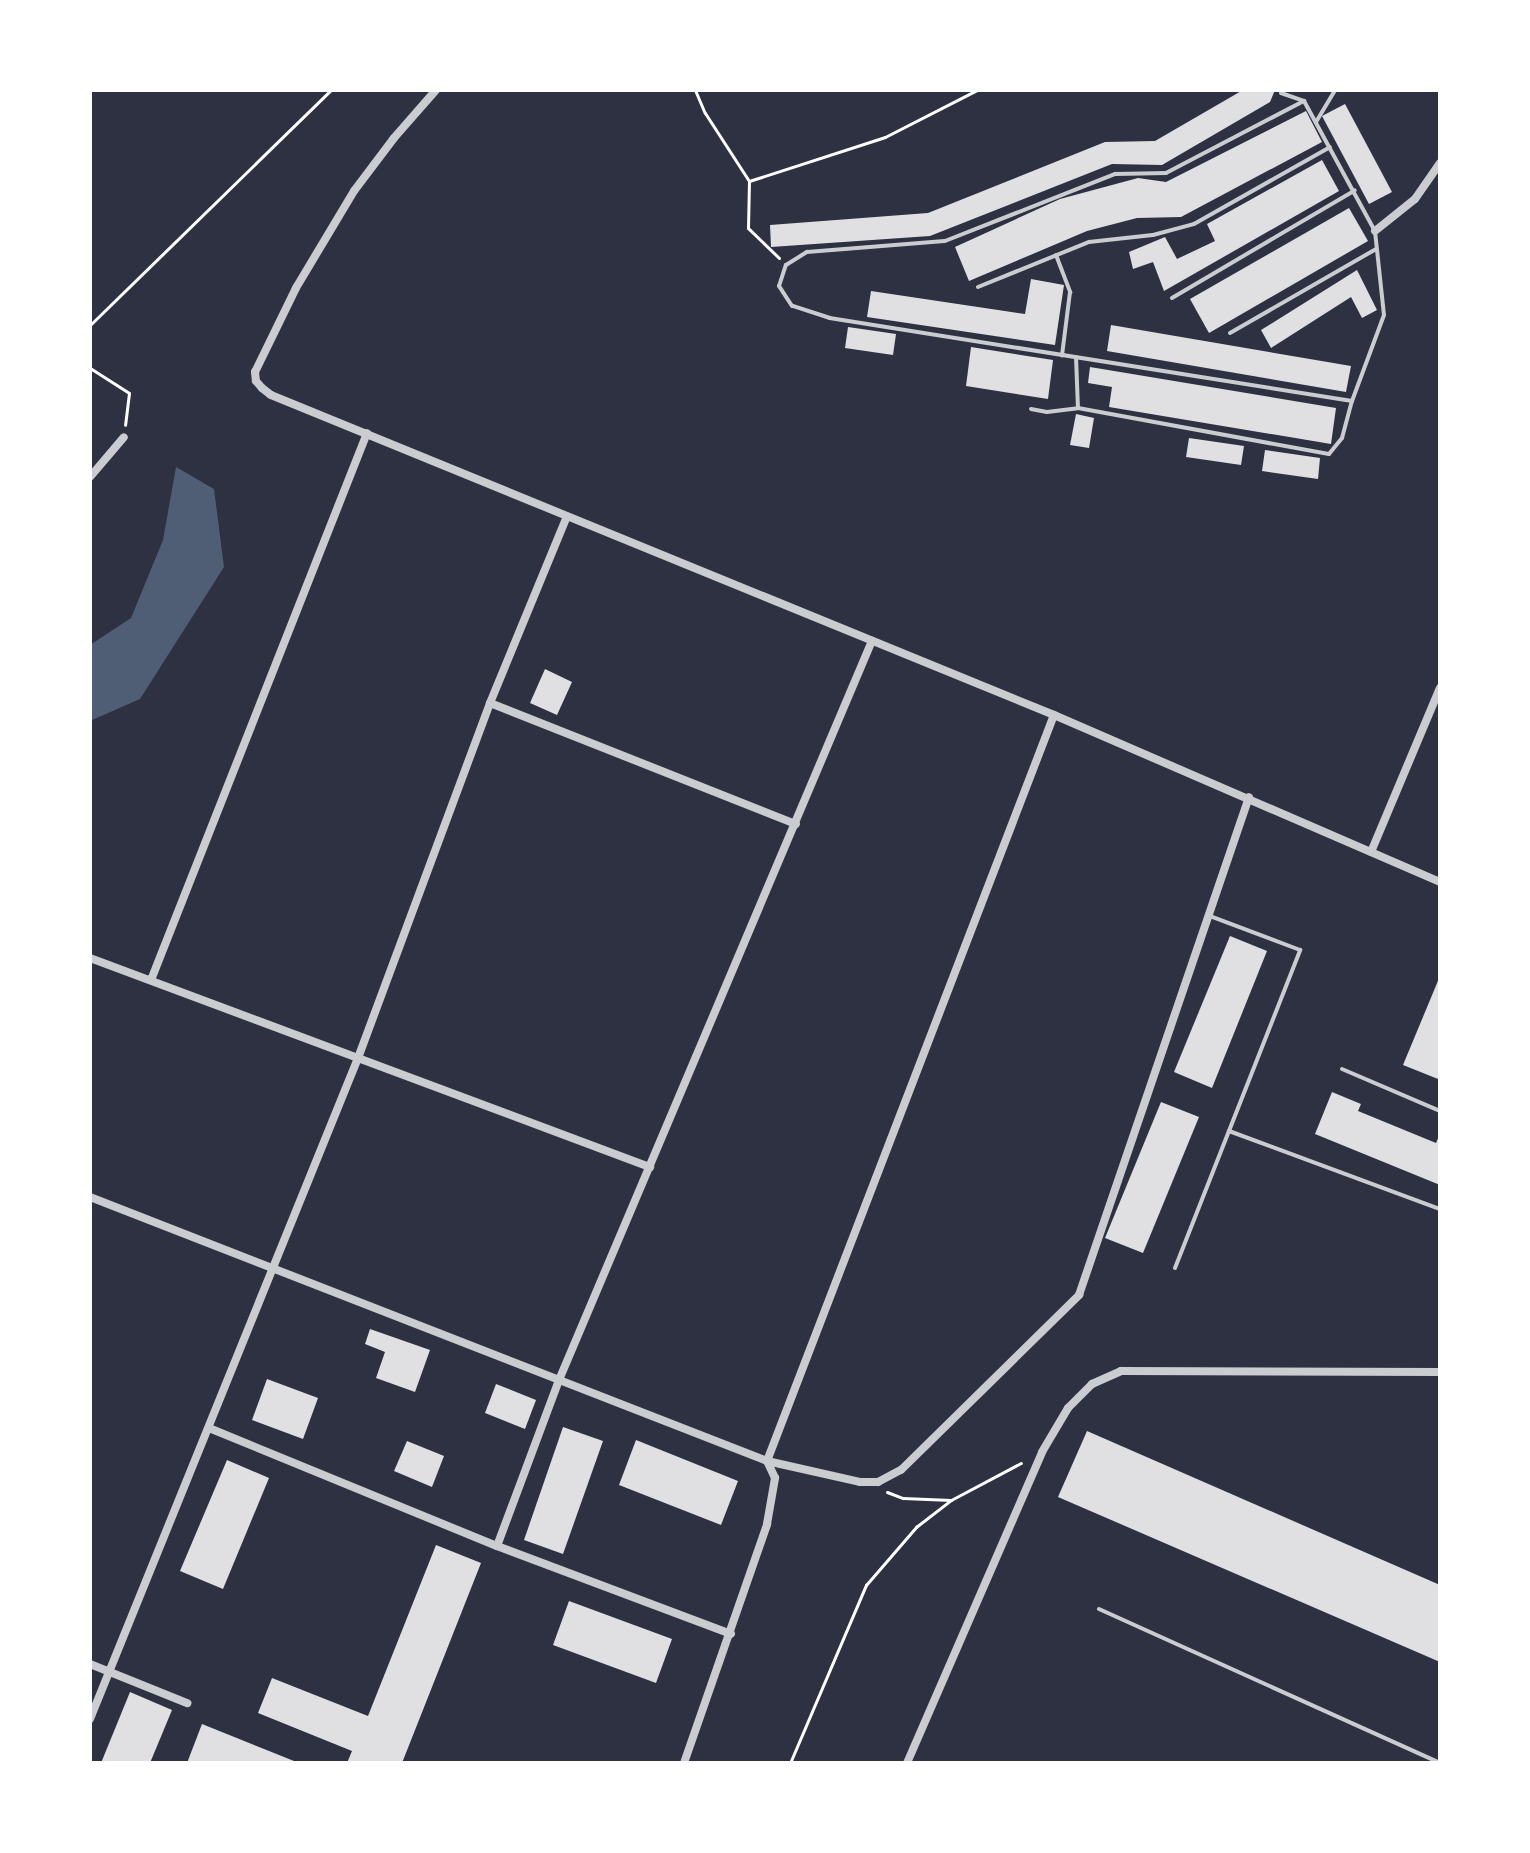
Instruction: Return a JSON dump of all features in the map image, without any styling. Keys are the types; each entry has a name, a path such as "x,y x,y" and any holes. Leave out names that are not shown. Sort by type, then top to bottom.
{"street":[{"path":"436,90 354,191 296,288 255,372 256,381 271,395 1054,715 1440,882"},
{"path":"1375,231 1405,209 1440,163"},
{"path":"151,980 367,433"},
{"path":"90,477 124,437"},
{"path":"90,1719 358,1058 490,703 567,516"},
{"path":"497,1546 559,1380 872,641"},
{"path":"1371,852 1440,688"},
{"path":"490,703 796,824"},
{"path":"684,1763 731,1634 774,1496 775,1478 767,1461 1054,715"},
{"path":"90,1197 767,1461 860,1482 878,1482 901,1470 1079,1295 1249,797"},
{"path":"90,958 650,1167"},
{"path":"907,1763 1042,1452 1068,1408 1092,1384 1121,1371 1440,1372"},
{"path":"209,1428 497,1546 731,1634"},
{"path":"90,1664 187,1703"}],"lane":[{"path":"1031,409 1047,412 1078,408 1329,454 1342,438 1352,401 1384,315 1375,231 1304,101 1281,93 1282,90"},
{"path":"1316,122 1335,90"},
{"path":"1304,101 1166,173 1115,174 945,241 807,252 786,265 779,286 792,306 830,318 1352,401"},
{"path":"978,287 1089,242 1153,235 1194,224 1330,147"},
{"path":"1172,298 1355,190"},
{"path":"1230,333 1376,249"},
{"path":"1056,255 1070,292 1062,355"},
{"path":"1076,357 1078,408"},
{"path":"1175,1268 1300,950 1207,915"},
{"path":"1342,1069 1440,1111"},
{"path":"1229,1131 1440,1209"},
{"path":"1099,1609 1440,1763"}],"path":[{"path":"90,325 331,90"},
{"path":"695,90 705,113 749,181 748,228 786,265"},
{"path":"749,181 885,137 977,90"},
{"path":"90,368 129,393 124,437"},
{"path":"790,1763 866,1585 916,1527 951,1500 1042,1452"},
{"path":"860,1482 903,1498 951,1500"}],"water":[{"path":"176,467 214,489 224,567 140,699 90,721 90,645 131,618 163,540"}],"building":[{"path":"1243,90 1275,90 1270,102 1162,165 1112,164 930,236 771,247 770,225 928,213 1105,142 1155,141"},
{"path":"1345,104 1392,192 1369,204 1322,116"},
{"path":"1306,111 1322,142 1181,217 1137,218 1087,231 969,281 955,247 1060,199 1138,178 1166,182"},
{"path":"1322,160 1339,191 1164,291 1153,262 1133,269 1129,252 1165,237 1177,259 1215,241 1207,224"},
{"path":"1349,208 1368,241 1209,333 1190,299"},
{"path":"1357,270 1377,310 1362,318 1351,297 1271,348 1261,330"},
{"path":"1031,279 1064,285 1055,345 867,317 871,291 1025,314"},
{"path":"1111,325 1351,366 1346,392 1107,351"},
{"path":"848,327 896,334 893,355 845,348"},
{"path":"971,347 1053,360 1048,399 966,386"},
{"path":"1090,367 1336,408 1331,444 1109,407 1112,387 1088,383"},
{"path":"1076,414 1094,418 1089,448 1070,445"},
{"path":"1189,438 1244,446 1241,465 1186,457"},
{"path":"1265,450 1320,458 1318,479 1262,471"},
{"path":"545,669 572,682 557,715 530,703"},
{"path":"1230,936 1267,951 1212,1088 1174,1072"},
{"path":"1440,976 1440,1075 1438,1079 1403,1065"},
{"path":"1332,1092 1361,1104 1358,1111 1436,1143 1440,1134 1440,1185 1315,1134"},
{"path":"1161,1102 1199,1117 1143,1253 1105,1238"},
{"path":"370,1329 430,1350 415,1392 376,1378 385,1352 365,1344"},
{"path":"267,1379 318,1398 303,1439 252,1420"},
{"path":"496,1384 536,1400 525,1429 485,1413"},
{"path":"563,1427 603,1441 563,1554 524,1540"},
{"path":"1087,1431 1440,1585 1440,1662 1058,1497"},
{"path":"636,1440 738,1481 721,1525 619,1485"},
{"path":"407,1441 444,1456 432,1487 394,1471"},
{"path":"227,1460 269,1478 223,1589 180,1571"},
{"path":"436,1545 481,1563 402,1763 347,1763 352,1751 258,1713 272,1678 368,1716"},
{"path":"569,1601 672,1639 656,1683 553,1645"},
{"path":"130,1692 172,1710 150,1763 101,1763"},
{"path":"202,1724 299,1763 187,1763"}]}
